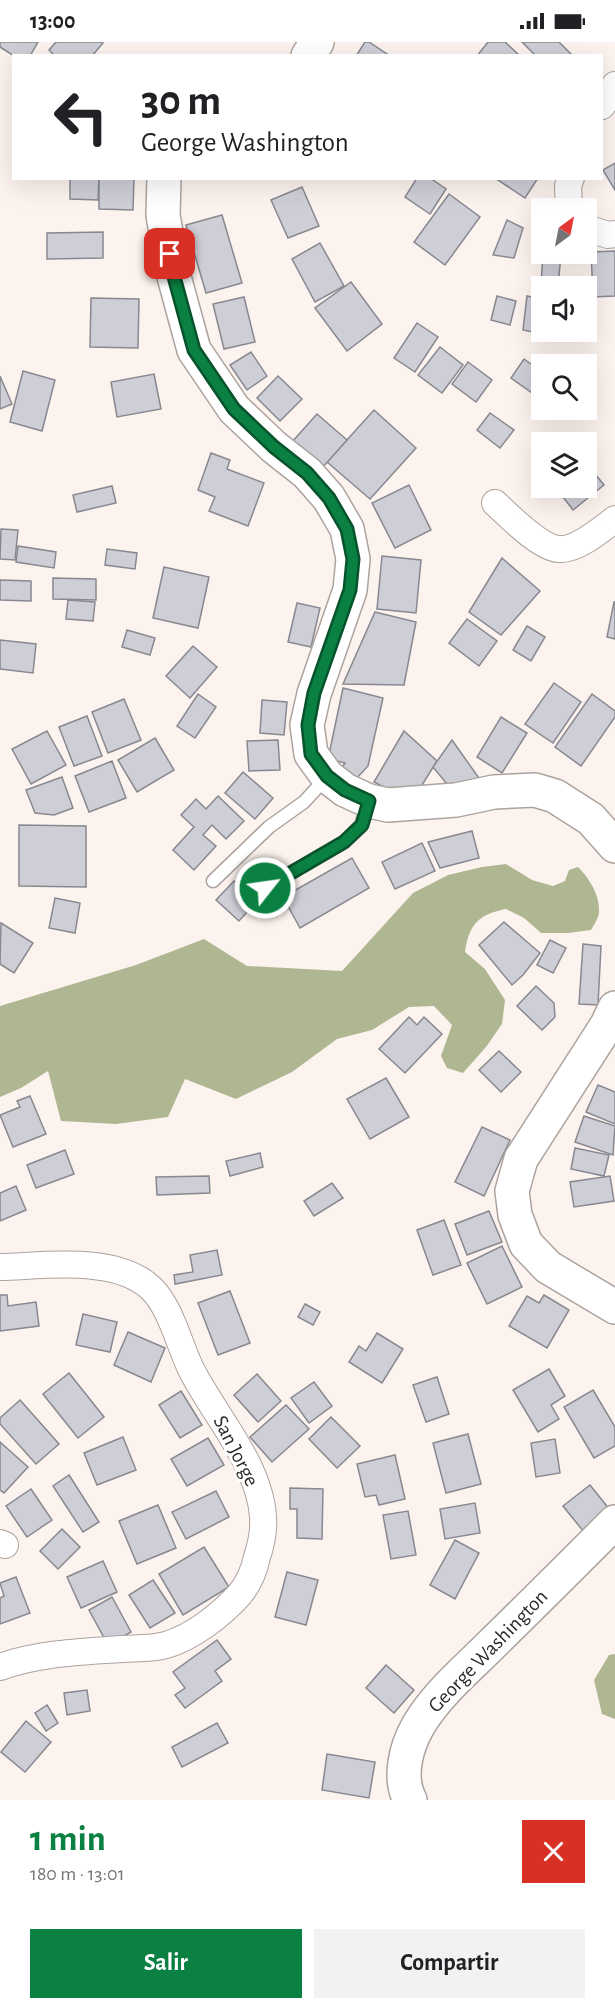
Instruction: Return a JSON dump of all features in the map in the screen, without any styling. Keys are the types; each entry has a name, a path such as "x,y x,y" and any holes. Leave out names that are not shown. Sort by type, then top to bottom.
{"street":[{"path":"603,104 615,85"},
{"path":"164,180 163,215 173,273 194,350 234,409 274,447 307,473 329,498 347,529 353,559 350,590 314,693 308,725 311,754 327,776 345,790 369,801 388,805 456,800 495,792 535,790 555,796 591,819 615,846"},
{"path":"569,198 570,180"},
{"path":"597,232 608,235 615,234"},
{"path":"495,503 538,540 558,549 576,545 615,519"},
{"path":"615,1008 607,1025 521,1160 512,1191 515,1215 526,1244 548,1267 615,1307"},
{"name":"San Jorge","path":"0,1267 72,1265 108,1268 132,1275 148,1285 160,1298 192,1371 247,1464 257,1490 263,1517 260,1549 253,1574 240,1594 190,1635 164,1645 42,1655 0,1667"},
{"name":"George Washington","path":"410,1800 406,1793 405,1768 408,1747 419,1724 447,1689 615,1522"}],"lane":[{"path":"213,881 269,827 304,802 327,776"},
{"path":"265,888 344,842 362,825 369,801"}],"green space":[{"path":"506,864 532,880 553,886 565,881 569,870 578,867 596,893 599,914 591,930 568,933 541,933 524,918 506,909 482,917 477,922 469,934 465,952 485,969 505,1000 502,1024 486,1047 463,1073 447,1068 441,1056 452,1025 434,1006 409,1007 372,1030 337,1039 292,1072 236,1099 185,1079 168,1117 116,1124 61,1121 48,1071 21,1088 0,1097 0,1006 136,965 204,939 247,966 342,971 413,893 448,875"},
{"path":"615,1654 615,1719 602,1714 594,1680 609,1655"}],"building":[{"path":"0,42 38,42 31,54 12,55 0,47"},
{"path":"56,42 103,43 94,54 53,54 49,50"},
{"path":"365,42 369,42 387,54 357,54"},
{"path":"488,42 505,42 518,54 479,54"},
{"path":"522,42 559,42 571,54 534,54"},
{"path":"615,163 615,190 603,170"},
{"path":"70,180 99,180 98,200 70,199"},
{"path":"99,180 134,180 133,210 99,209"},
{"path":"416,180 433,180 446,189 430,214 405,197"},
{"path":"498,180 537,180 525,198"},
{"path":"302,187 319,226 288,238 271,200"},
{"path":"449,194 480,217 445,265 414,242"},
{"path":"222,215 242,283 206,293 186,225"},
{"path":"507,220 523,228 514,258 493,255"},
{"path":"103,232 103,258 47,259 47,233"},
{"path":"320,243 344,286 315,302 292,259"},
{"path":"615,251 615,296 597,297 597,276 592,276 592,264 597,264 597,252"},
{"path":"542,264 560,264 559,276 542,276"},
{"path":"351,282 382,324 347,351 315,308"},
{"path":"497,296 516,301 510,325 491,320"},
{"path":"527,296 531,297 531,332 523,330"},
{"path":"244,297 255,342 224,349 213,304"},
{"path":"91,298 139,299 138,348 90,347"},
{"path":"417,323 438,337 415,372 394,358"},
{"path":"440,347 463,365 442,393 418,375"},
{"path":"251,352 267,376 247,390 230,365"},
{"path":"524,359 531,364 531,392 511,378"},
{"path":"468,362 492,380 476,402 452,384"},
{"path":"23,371 55,380 42,431 10,422"},
{"path":"154,374 161,409 117,417 111,382"},
{"path":"0,376 12,404 0,409"},
{"path":"278,376 302,399 280,421 257,398"},
{"path":"374,410 416,448 370,499 327,462"},
{"path":"490,413 514,430 500,448 477,430"},
{"path":"317,414 347,440 322,468 292,442"},
{"path":"211,453 230,460 227,469 264,483 248,526 209,511 215,497 198,490"},
{"path":"597,476 604,485 597,491"},
{"path":"409,485 431,530 395,548 372,503"},
{"path":"112,486 116,503 77,512 73,495"},
{"path":"564,498 588,498 573,510"},
{"path":"1,529 18,530 15,560 0,559"},
{"path":"18,546 56,552 54,568 16,562"},
{"path":"107,549 137,553 135,569 105,565"},
{"path":"382,556 421,560 416,613 377,609"},
{"path":"502,558 540,591 501,635 469,612"},
{"path":"164,567 209,577 198,628 153,618"},
{"path":"53,578 96,579 96,600 53,599"},
{"path":"0,580 31,581 31,601 0,600"},
{"path":"68,600 95,602 93,621 66,619"},
{"path":"615,602 615,639 607,637"},
{"path":"297,603 320,608 311,647 288,642"},
{"path":"375,612 416,622 404,685 343,684"},
{"path":"467,619 497,641 479,666 449,643"},
{"path":"527,626 545,637 531,661 513,650"},
{"path":"127,630 155,638 150,655 122,647"},
{"path":"0,640 36,644 33,673 0,669"},
{"path":"193,646 217,667 190,698 166,676"},
{"path":"554,683 581,702 553,743 525,724"},
{"path":"343,688 383,698 368,766 357,778 339,772 345,763 328,759"},
{"path":"198,694 216,707 195,738 177,726"},
{"path":"592,694 615,711 615,717 581,766 555,747"},
{"path":"124,699 141,740 108,753 92,712"},
{"path":"262,700 287,702 284,735 260,733"},
{"path":"87,716 102,756 74,766 59,727"},
{"path":"501,717 527,733 502,773 477,757"},
{"path":"47,731 66,765 31,784 12,749"},
{"path":"404,731 437,761 417,793 402,797 374,782"},
{"path":"155,738 174,770 137,792 118,760"},
{"path":"278,740 280,770 249,771 247,741"},
{"path":"452,740 481,781 451,789 433,767"},
{"path":"112,761 126,798 89,812 75,776"},
{"path":"243,772 273,798 255,819 225,793"},
{"path":"62,777 73,808 54,815 35,813 26,790"},
{"path":"218,796 244,821 226,839 212,825 203,835 216,846 194,870 173,850 194,827 181,815 196,799 206,809"},
{"path":"19,825 86,826 86,887 19,886"},
{"path":"472,831 479,858 440,868 428,842"},
{"path":"422,843 435,871 395,889 382,862"},
{"path":"352,858 369,888 300,928 283,897"},
{"path":"234,881 257,901 239,921 216,900"},
{"path":"55,898 80,903 75,933 49,928"},
{"path":"504,922 540,953 512,985 479,945"},
{"path":"1,923 33,943 14,973 0,964"},
{"path":"550,940 566,948 553,973 537,965"},
{"path":"583,944 601,946 598,1005 579,1004"},
{"path":"536,986 554,1003 555,1017 542,1030 517,1006"},
{"path":"409,1017 417,1025 424,1017 442,1034 405,1073 379,1049"},
{"path":"499,1051 521,1072 501,1092 479,1070"},
{"path":"386,1078 409,1117 370,1139 347,1099"},
{"path":"598,1085 615,1092 615,1124 586,1112"},
{"path":"30,1096 46,1134 13,1147 0,1115 20,1107 17,1101"},
{"path":"584,1116 615,1126 613,1155 575,1142"},
{"path":"482,1127 510,1140 484,1196 455,1182"},
{"path":"575,1148 609,1155 604,1176 571,1169"},
{"path":"65,1150 74,1174 36,1188 27,1165"},
{"path":"260,1153 263,1167 230,1176 226,1161"},
{"path":"209,1176 210,1193 157,1195 156,1177"},
{"path":"610,1176 614,1201 574,1207 570,1182"},
{"path":"332,1183 343,1198 314,1216 304,1201"},
{"path":"16,1186 26,1210 0,1221 0,1193"},
{"path":"489,1211 502,1242 467,1255 455,1224"},
{"path":"444,1220 461,1265 433,1275 417,1230"},
{"path":"502,1246 522,1287 487,1304 467,1263"},
{"path":"217,1250 222,1275 175,1284 174,1275 193,1272 190,1255"},
{"path":"230,1291 250,1343 218,1355 198,1303"},
{"path":"0,1295 7,1295 8,1306 36,1302 39,1326 0,1331"},
{"path":"544,1295 569,1310 547,1348 509,1326 527,1296 539,1303"},
{"path":"305,1304 320,1312 313,1325 298,1317"},
{"path":"83,1314 117,1322 110,1352 76,1345"},
{"path":"128,1332 165,1348 151,1382 114,1365"},
{"path":"377,1333 403,1349 382,1383 349,1362 359,1346 366,1351"},
{"path":"549,1369 565,1396 551,1405 559,1419 538,1432 513,1390"},
{"path":"69,1373 104,1417 78,1438 43,1394"},
{"path":"257,1374 281,1401 258,1422 234,1395"},
{"path":"437,1377 449,1414 426,1422 413,1385"},
{"path":"314,1382 332,1406 309,1423 291,1398"},
{"path":"593,1390 615,1427 615,1446 594,1458 564,1407"},
{"path":"181,1391 202,1425 180,1438 159,1405"},
{"path":"20,1400 59,1444 36,1464 0,1424 0,1418"},
{"path":"286,1405 309,1429 272,1462 250,1437"},
{"path":"331,1417 360,1446 337,1468 309,1439"},
{"path":"468,1434 481,1484 446,1493 433,1443"},
{"path":"123,1437 136,1470 97,1485 84,1453"},
{"path":"208,1438 224,1465 187,1486 171,1459"},
{"path":"555,1439 560,1473 536,1477 531,1443"},
{"path":"0,1442 28,1467 4,1493 0,1490"},
{"path":"395,1455 405,1499 379,1505 376,1495 365,1497 357,1464"},
{"path":"69,1475 99,1522 83,1532 53,1486"},
{"path":"590,1485 610,1510 584,1532 563,1506"},
{"path":"290,1488 323,1489 322,1539 297,1538 297,1509 290,1509"},
{"path":"31,1489 52,1520 27,1537 6,1506"},
{"path":"216,1491 229,1517 186,1539 172,1512"},
{"path":"475,1503 480,1533 445,1539 440,1509"},
{"path":"158,1505 176,1548 137,1564 119,1521"},
{"path":"408,1511 416,1555 391,1559 383,1515"},
{"path":"62,1529 80,1547 58,1569 40,1551"},
{"path":"455,1540 479,1553 455,1599 430,1585"},
{"path":"204,1547 229,1587 183,1615 159,1574"},
{"path":"103,1561 117,1592 81,1608 67,1577"},
{"path":"287,1572 318,1580 306,1625 275,1617"},
{"path":"16,1577 30,1613 0,1624 0,1598 4,1596 0,1583"},
{"path":"153,1580 175,1613 150,1628 129,1595"},
{"path":"112,1597 131,1632 108,1645 89,1610"},
{"path":"217,1640 231,1659 215,1671 222,1681 185,1708 175,1695 185,1688 173,1672"},
{"path":"386,1665 414,1690 394,1713 366,1688"},
{"path":"87,1690 90,1711 67,1715 64,1693"},
{"path":"47,1705 58,1723 46,1731 35,1713"},
{"path":"26,1721 51,1742 25,1772 1,1752"},
{"path":"217,1723 228,1743 182,1767 172,1747"},
{"path":"327,1754 375,1762 369,1798 322,1790"}],"route":[{"path":"170,254 194,350 234,409 274,447 307,473 329,498 347,529 353,559 350,590 314,693 308,725 311,754 327,776 345,790 369,801 362,825 344,842 265,888"}]}
